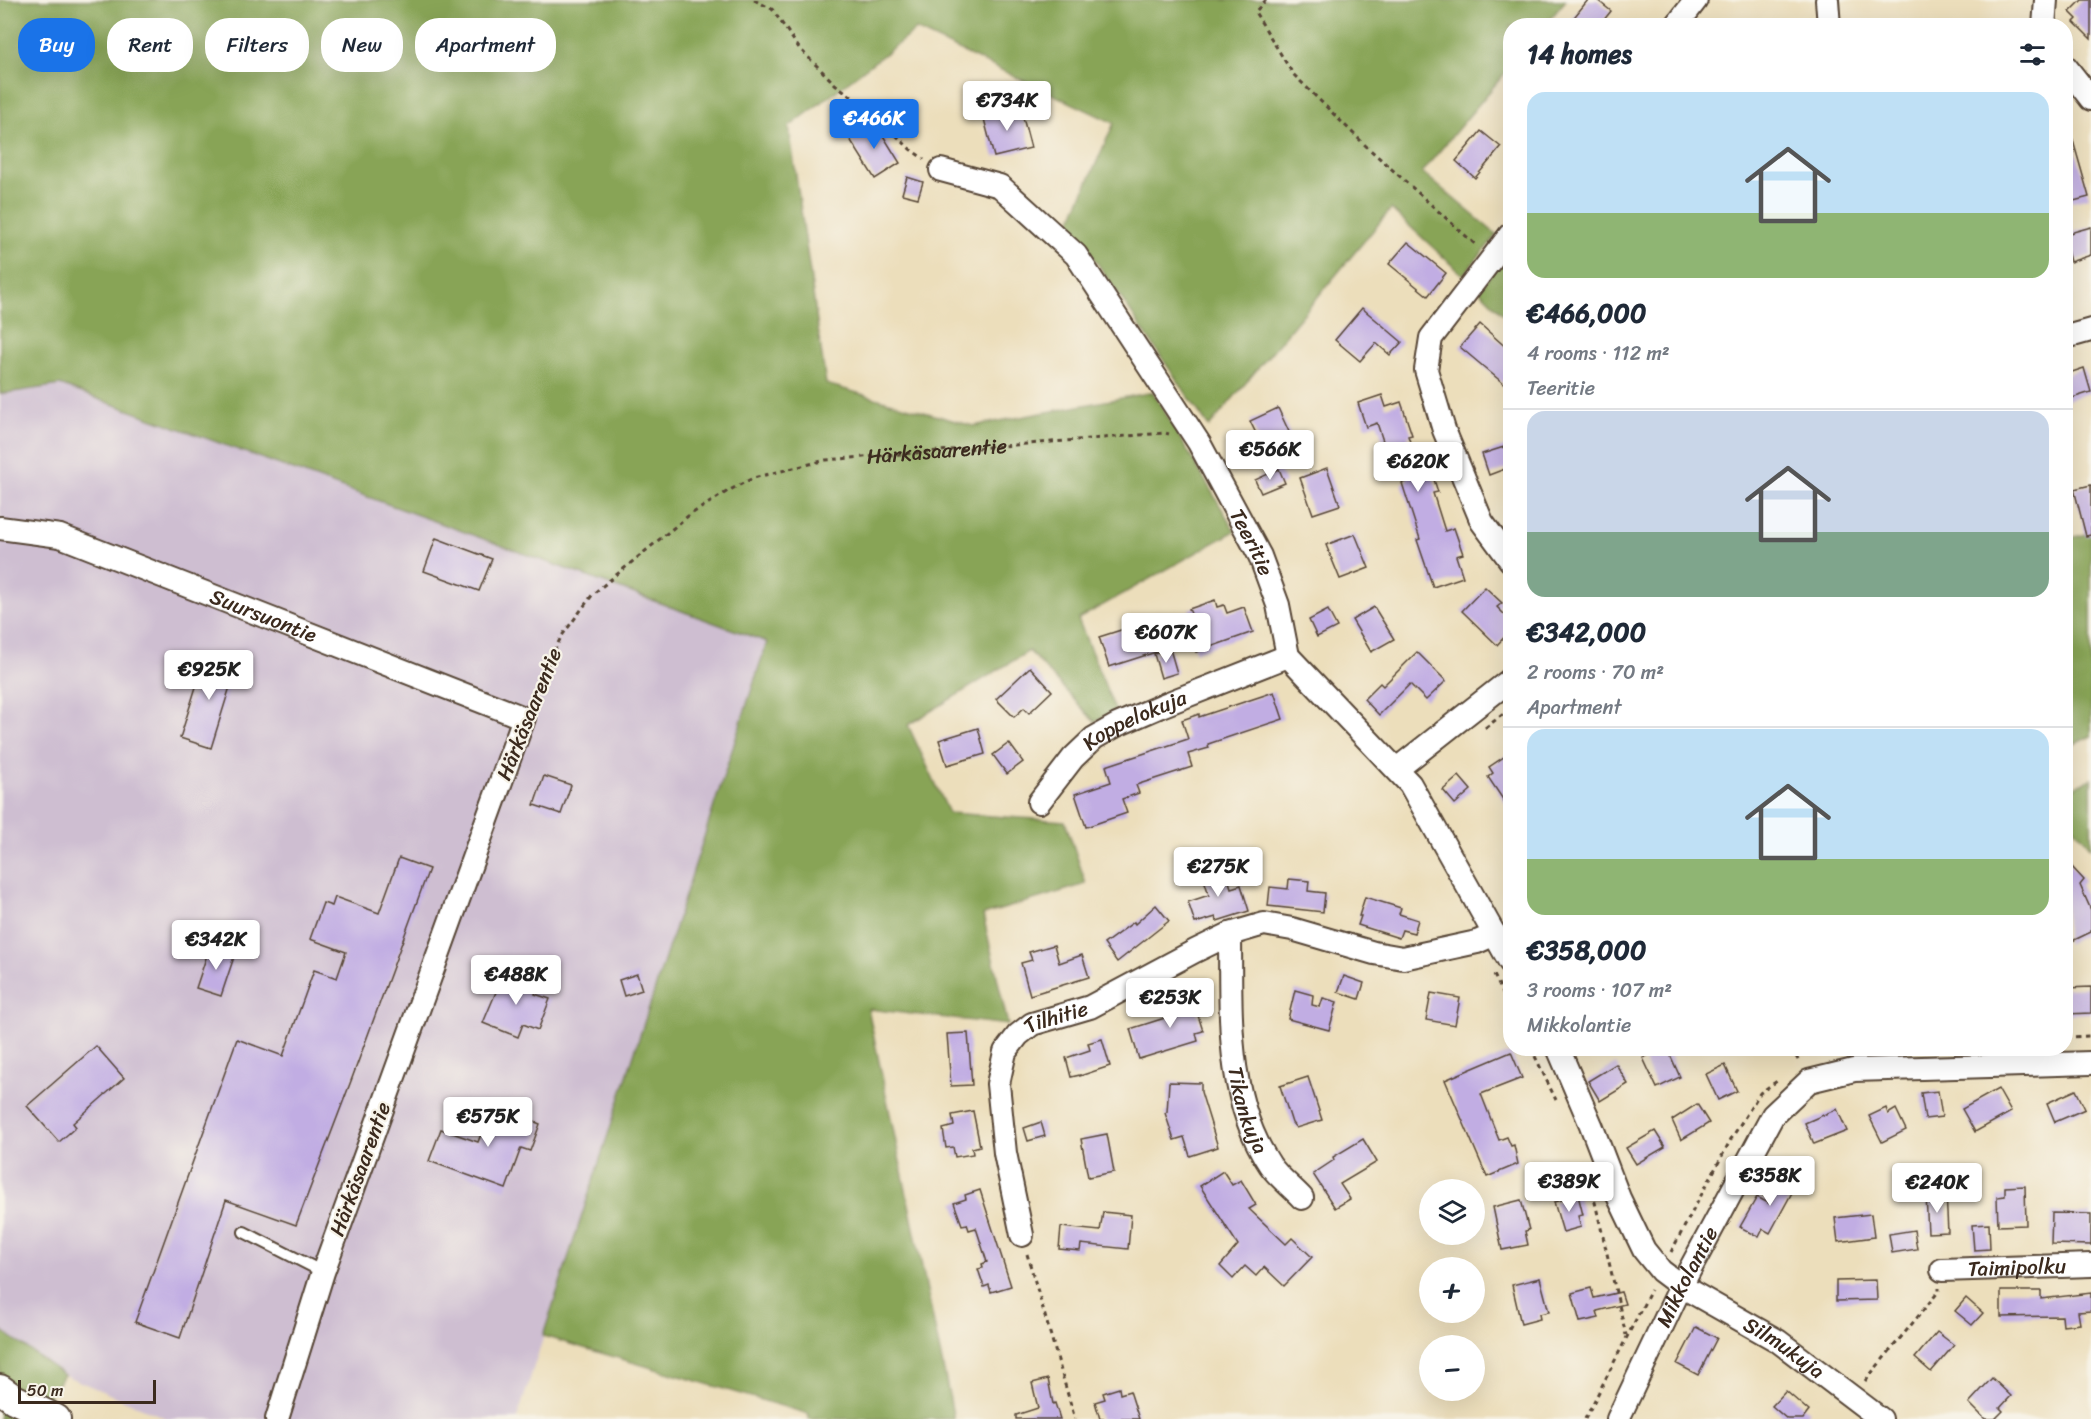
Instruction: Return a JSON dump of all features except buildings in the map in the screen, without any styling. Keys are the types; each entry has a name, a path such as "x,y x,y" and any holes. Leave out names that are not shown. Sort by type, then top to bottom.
{"street":[{"path":"1682,18 1696,0"},
{"path":"1827,0 1828,18"},
{"path":"2045,18 2046,0"},
{"path":"2073,76 2091,99"},
{"name":"Teeritie","path":"941,171 1000,186 1076,255 1199,444 1260,556 1278,605 1288,656"},
{"path":"1503,244 1431,338 1426,370 1444,430 1482,522 1503,550"},
{"path":"2073,335 2091,330"},
{"name":"Suursuontie","path":"0,528 60,536 524,718"},
{"path":"1288,656 1410,784 1486,938 1503,955"},
{"name":"Koppelokuja","path":"1039,802 1072,758 1102,734 1161,706 1288,656"},
{"path":"1397,769 1503,686"},
{"name":"Härkäsaarentie","path":"277,1419 323,1272 524,718"},
{"name":"Tilhitie","path":"1022,1235 1005,1153 998,1084 1005,1052 1018,1035 1032,1024 1090,1007 1230,934 1264,924 1292,929 1374,953 1403,958 1486,938"},
{"name":"Tikankuja","path":"1230,934 1231,1014 1236,1080 1250,1127 1270,1167 1302,1198"},
{"path":"1561,1056 1619,1198 1644,1250 1661,1271 1681,1286"},
{"name":"Mikkolantie","path":"1618,1419 1681,1286 1773,1115 1809,1082 1854,1070 2091,1063"},
{"name":"Taimipolku","path":"1942,1270 2091,1265"},
{"name":"Silmukuja","path":"1681,1286 1778,1341 1881,1419"},
{"path":"0,1389 14,1399 56,1419"}],"lane":[{"path":"244,1232 323,1272"}],"path":[{"path":"754,0 772,9 799,48 835,84 877,116 910,149 941,171"},
{"path":"1266,0 1255,12 1293,74 1365,145 1492,259"},
{"name":"Härkäsaarentie","path":"524,718 561,637 593,594 688,516 753,478 826,460 1165,433 1199,444"},
{"path":"1486,938 1503,988"},
{"path":"2073,1037 2091,1036"},
{"path":"1534,1056 1559,1105"},
{"path":"1796,1056 1800,1064"},
{"path":"1583,1166 1594,1198 1626,1337"},
{"path":"1022,1235 1075,1419"},
{"path":"1853,1396 1939,1291 1942,1270"}],"shaded area":[{"path":"60,385 768,642 517,1419 168,1419 64,1375 0,1329 0,394"}],"green space":[{"path":"0,0 1566,0 1551,18 1503,18 1503,75 1422,172 1497,235 1463,275 1391,209 1209,427 1087,248 1067,229 1114,123 916,30 789,127 826,384 973,426 1153,392 1235,531 1078,619 1115,710 1095,722 1029,651 908,725 949,813 1065,821 1086,884 983,915 1008,1025 868,1009 954,1419 809,1419 809,1414 543,1336 767,642 60,385 0,394"},
{"path":"1503,260 1503,314 1479,290"},
{"path":"2091,533 2091,736 2073,745 2073,537"},
{"path":"2091,779 2091,848 2073,826 2073,788"},
{"path":"0,1329 64,1375 31,1419 0,1419"}]}
